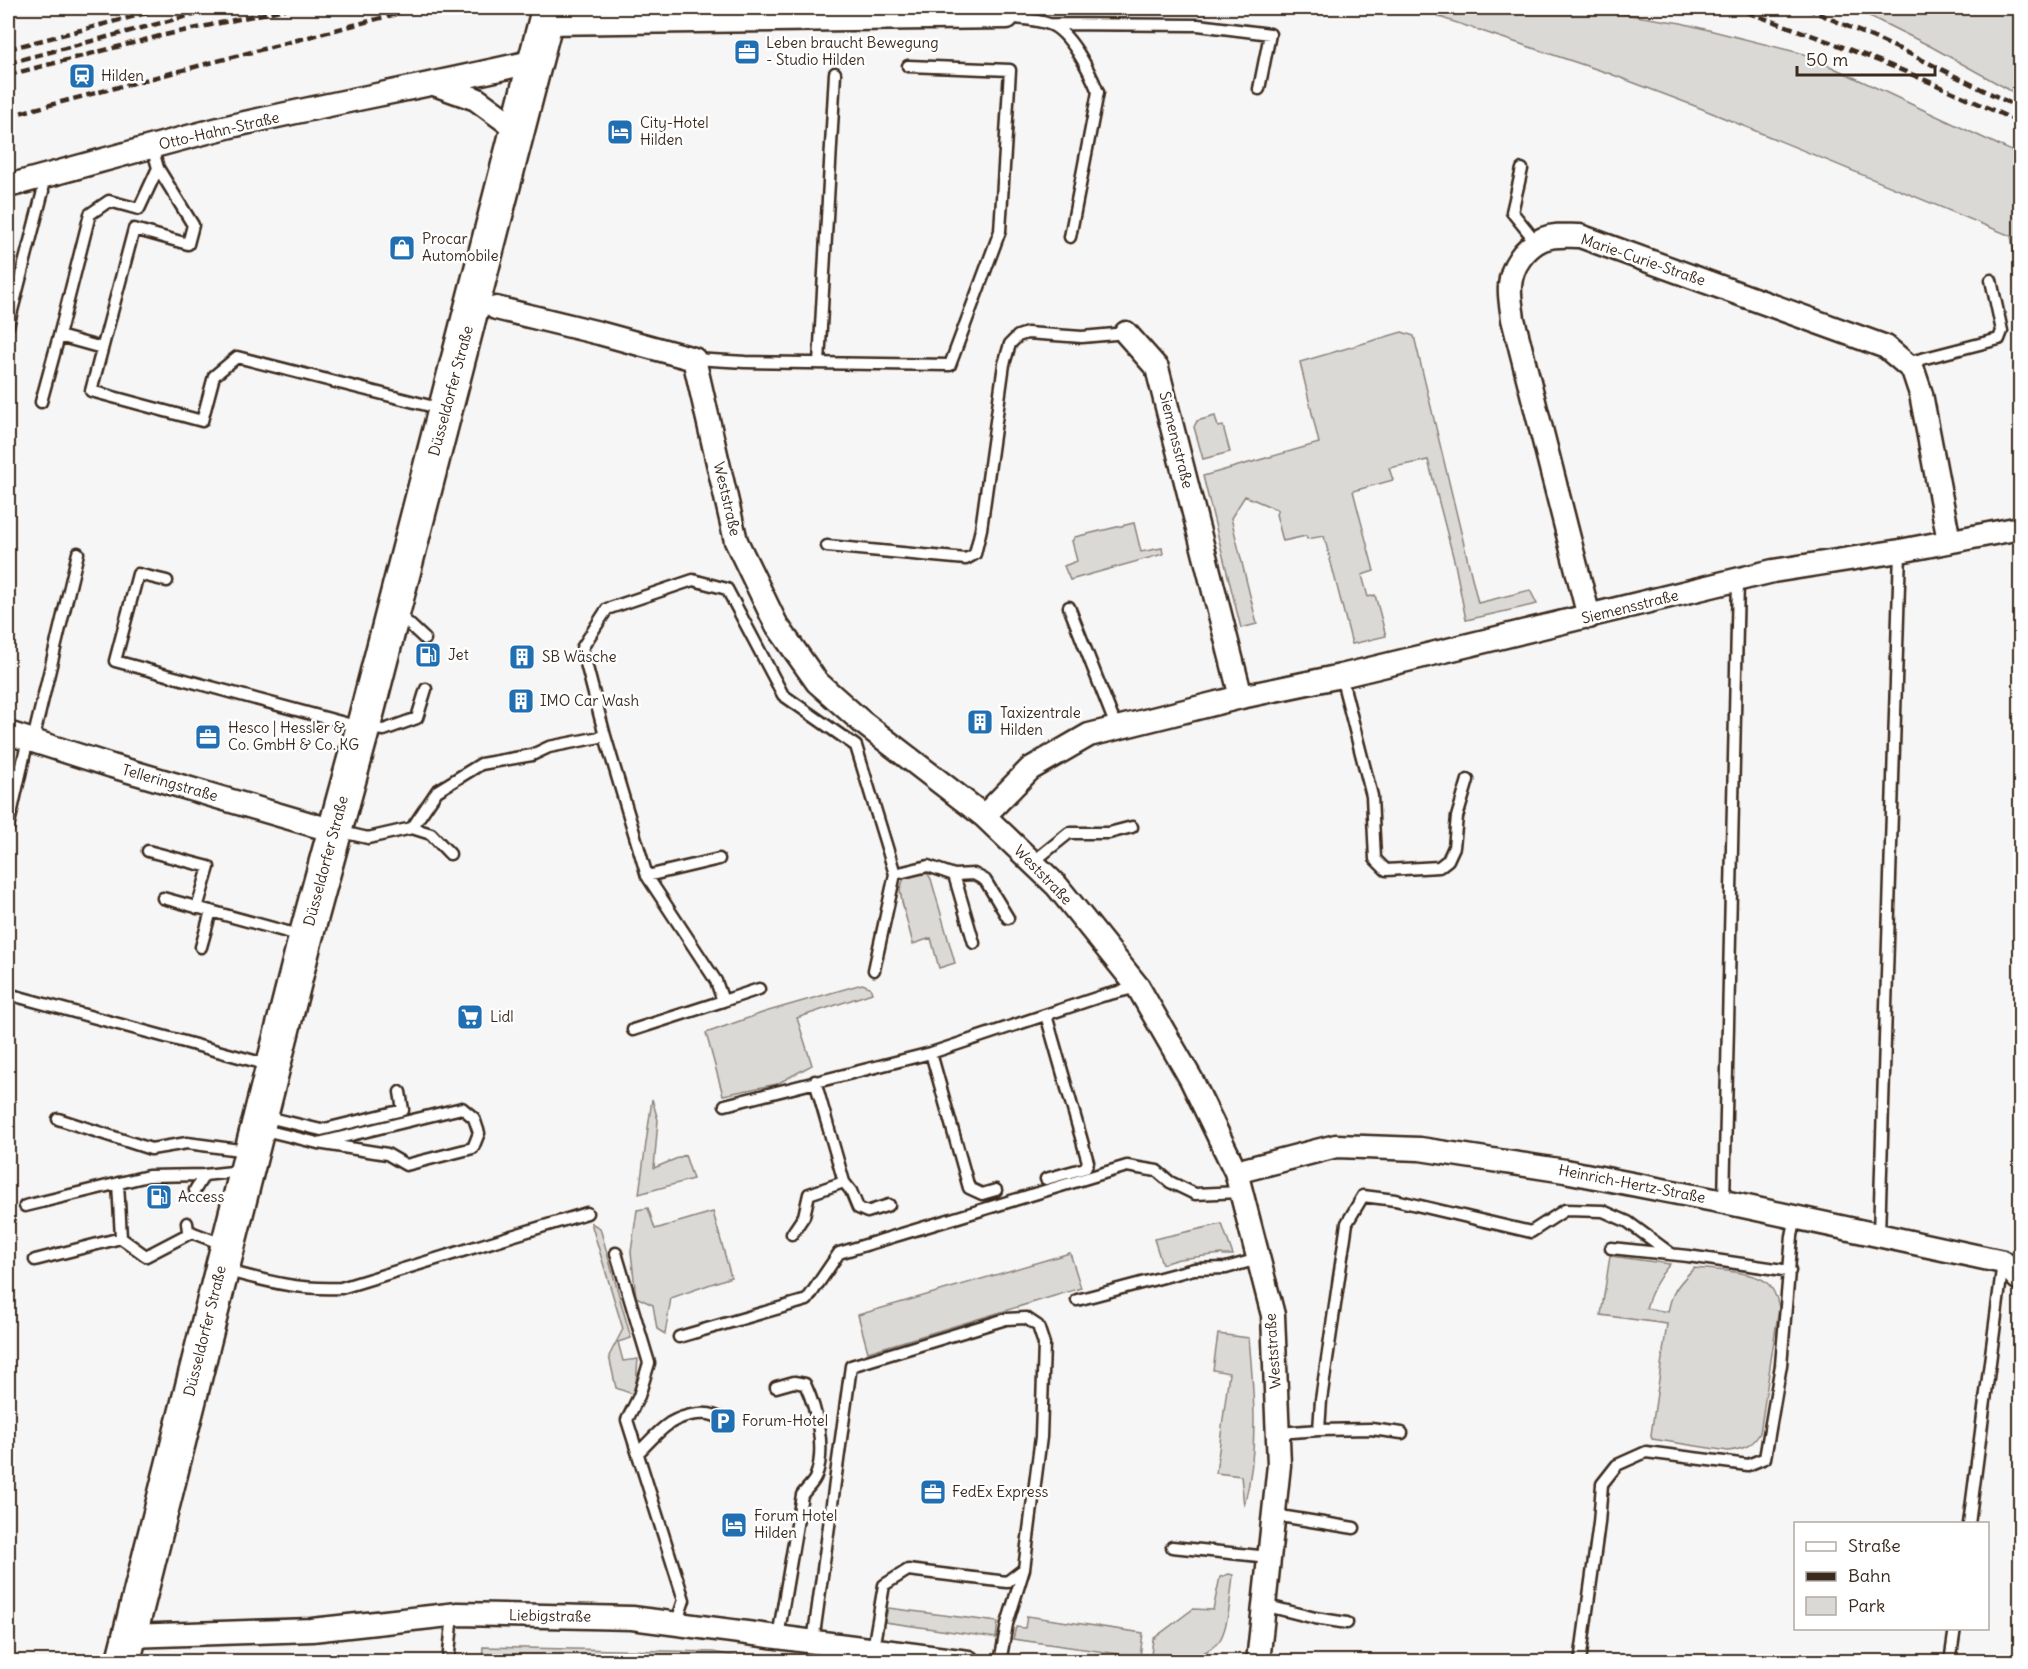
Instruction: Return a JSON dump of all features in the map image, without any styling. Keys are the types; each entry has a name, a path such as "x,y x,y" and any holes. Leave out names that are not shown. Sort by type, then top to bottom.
{"main road":[{"name":"Düsseldorfer Straße","path":"126,1649 223,1257 306,936 447,410 547,15"}],"street":[{"path":"547,15 1006,16"},
{"name":"Otto-Hahn-Straße","path":"8,186 40,177 155,157 224,128 535,61"},
{"path":"433,83 476,99 517,129"},
{"name":"Marie-Curie-Straße","path":"1589,617 1514,319 1510,287 1512,269 1525,252 1544,239 1561,235 1580,236 1886,347 1913,370 1921,394 1949,541"},
{"path":"496,308 694,359"},
{"name":"Siemensstraße","path":"1126,333 1157,368 1241,697"},
{"name":"Weststraße","path":"694,359 736,541 776,624 817,682 862,722 984,816 1057,886 1138,987 1191,1079 1239,1182 1273,1315 1278,1433 1279,1464 1258,1662"},
{"name":"Siemensstraße","path":"984,816 1030,769 1089,735 1241,697 1341,676 1589,617 1773,571 2020,528"},
{"name":"Telleringstraße","path":"23,737 112,766 334,831"},
{"name":"Heinrich-Hertz-Straße","path":"1239,1182 1336,1146 1420,1149 1565,1171 1724,1202 1879,1235 2014,1272"},
{"name":"Liebigstraße","path":"126,1649 453,1615 632,1618 968,1662"}],"lane":[{"path":"1006,16 1049,24 1198,25 1269,34 1259,89"},
{"path":"1049,24 1061,30 1072,44 1093,78 1098,92 1070,237"},
{"path":"694,359 745,362 950,364 1000,231 1010,70 908,66"},
{"path":"819,363 835,73"},
{"path":"155,157 91,391 202,421 214,376 237,357 447,410"},
{"path":"134,229 188,244 193,225 155,157"},
{"path":"1522,169 1512,212 1537,243"},
{"path":"8,326 43,191 40,177"},
{"path":"41,402 90,213 109,201 139,209"},
{"path":"1906,363 1999,339 2002,331 1991,280"},
{"path":"827,546 966,559 975,554 981,529 1004,364 1010,344 1018,336 1027,333 1082,337 1126,333"},
{"path":"59,336 102,348"},
{"path":"1879,1235 1900,550"},
{"path":"8,828 23,737 78,553"},
{"path":"167,581 138,574 115,661 363,728 384,730 417,718 426,689"},
{"path":"723,1001 716,981 647,876 605,736 582,648 607,609 693,580 726,589 783,695 856,746 895,874 874,970"},
{"path":"1724,1202 1738,581"},
{"path":"1069,607 1117,729"},
{"path":"393,615 408,623 425,639"},
{"path":"1341,676 1372,796 1375,859 1386,870 1439,867 1448,860 1454,848 1457,817 1468,780"},
{"path":"412,828 438,791 481,764 532,755 549,747 605,736"},
{"path":"1033,862 1070,832 1108,832 1132,827"},
{"path":"334,831 368,838 412,828 431,834 450,854"},
{"path":"148,850 209,867 197,908"},
{"path":"647,876 719,859"},
{"path":"895,874 928,866 954,875 974,874 985,880 1008,918"},
{"path":"954,875 974,943"},
{"path":"163,898 306,936"},
{"path":"201,947 211,911"},
{"path":"725,1105 931,1053 1102,996 1138,987"},
{"path":"633,1030 759,989"},
{"path":"8,994 273,1066"},
{"path":"1046,1015 1088,1162 1085,1168 1046,1179"},
{"path":"931,1053 969,1188 982,1194 996,1190"},
{"path":"815,1081 844,1182 851,1191 858,1208 867,1212 889,1205"},
{"path":"195,1190 204,1175 253,1141 321,1130 403,1110 400,1092"},
{"path":"58,1119 151,1149 187,1143 253,1141 318,1143 387,1154 406,1165 473,1148 479,1132 474,1118 462,1108 318,1143"},
{"path":"679,1337 807,1300 839,1253 1127,1166 1157,1171 1170,1182 1195,1194 1239,1182"},
{"path":"25,1206 148,1176 204,1175"},
{"path":"792,1234 804,1216 809,1194 844,1182"},
{"path":"118,1183 121,1238"},
{"path":"1319,1430 1321,1400 1347,1223 1363,1196 1395,1200 1531,1232 1565,1210 1603,1211 1628,1222 1670,1253"},
{"path":"121,1238 146,1256 189,1228 223,1257 279,1285 310,1289 341,1288 587,1214"},
{"path":"1580,1662 1599,1523 1602,1484 1617,1465 1646,1452 1748,1465 1765,1458 1781,1365 1792,1236 1796,1217"},
{"path":"35,1260 121,1238"},
{"path":"1611,1248 1670,1253 1790,1271"},
{"path":"616,1253 649,1363 639,1396 625,1418 684,1600 676,1624"},
{"path":"1077,1300 1194,1269 1226,1268 1258,1260"},
{"path":"1969,1522 2014,1272"},
{"path":"813,1642 851,1366 1006,1319 1026,1318 1038,1326 1044,1344 1041,1437 1024,1569 1007,1624 1000,1662"},
{"path":"776,1387 794,1382 805,1384 814,1403 820,1445 816,1478 801,1495 778,1637"},
{"path":"638,1453 671,1422 705,1412 718,1416 723,1421"},
{"path":"1278,1433 1319,1430 1371,1430 1402,1433"},
{"path":"1274,1515 1354,1528"},
{"path":"1172,1547 1269,1557"},
{"path":"873,1649 884,1585 908,1570 1007,1582 1024,1569"},
{"path":"1264,1605 1315,1618 1347,1623"},
{"path":"448,1662 453,1615"},
{"path":"1950,1662 1955,1630"}],"green space":[{"path":"1486,8 1584,8 1681,23 1804,54 2020,155 2020,290 2011,236 1695,106 1608,73 1439,17"},
{"path":"1853,8 2020,8 2020,96 1930,46"},
{"path":"1402,332 1414,336 1478,603 1530,590 1537,604 1466,620 1455,564 1428,460 1389,468 1393,480 1353,491 1374,571 1362,575 1368,597 1375,595 1386,636 1352,644 1324,536 1307,539 1306,536 1283,541 1276,514 1278,510 1245,496 1231,518 1257,624 1241,628 1203,476 1319,443 1300,362"},
{"path":"1215,416 1218,427 1223,426 1230,452 1203,459 1194,427 1197,421"},
{"path":"1134,523 1141,552 1162,548 1163,554 1070,580 1064,566 1077,561 1072,541 1075,537"},
{"path":"922,873 928,874 931,879 955,963 939,968 931,938 913,944 902,902 900,889 904,878"},
{"path":"862,984 870,987 872,993 797,1018 812,1065 777,1084 723,1095 706,1033 765,1012"},
{"path":"652,1099 658,1120 654,1168 685,1155 693,1179 639,1194"},
{"path":"648,1208 655,1229 713,1212 731,1277 671,1298 665,1334 657,1329 653,1305 636,1297 631,1252 637,1210"},
{"path":"591,1223 600,1228 631,1338 618,1342 623,1361 638,1359 635,1395 616,1388 609,1356 623,1329"},
{"path":"1222,1224 1233,1255 1222,1254 1179,1259 1162,1264 1154,1239"},
{"path":"1070,1253 1081,1288 868,1352 858,1315"},
{"path":"1610,1256 1670,1264 1655,1284 1646,1308 1668,1312 1677,1288 1694,1268 1751,1275 1760,1278 1771,1287 1779,1307 1760,1433 1750,1444 1728,1451 1652,1439 1667,1324 1601,1315"},
{"path":"1218,1334 1249,1338 1254,1422 1252,1464 1244,1506 1241,1476 1216,1473 1229,1373 1213,1370"},
{"path":"1233,1575 1229,1608 1226,1626 1218,1643 1204,1653 1180,1661 1151,1655 1153,1639 1193,1609 1213,1610 1220,1577"},
{"path":"888,1608 998,1622 996,1638 885,1622"},
{"path":"1027,1616 1143,1633 1140,1657 1013,1639 1016,1627 1025,1628"},
{"path":"483,1647 713,1652 761,1661 482,1661"}],"railway":[{"path":"8,49 166,8"},
{"path":"8,63 218,8"},
{"path":"8,75 160,36 290,8"},
{"path":"8,116 419,8"},
{"path":"1734,8 1879,61 2020,123"},
{"path":"1806,8 1906,52 2020,108"}],"place":[{"name":"Leben braucht Bewegung - Studio Hilden","path":"747,52"},
{"name":"Hilden","path":"82,76"},
{"name":"City-Hotel Hilden","path":"620,132"},
{"name":"Procar Automobile","path":"402,248"},
{"name":"Jet","path":"428,655"},
{"name":"SB Wäsche","path":"522,657"},
{"name":"IMO Car Wash","path":"521,701"},
{"name":"Taxizentrale Hilden","path":"980,722"},
{"name":"Hesco | Hessler & Co. GmbH & Co. KG","path":"208,737"},
{"name":"Lidl","path":"470,1017"},
{"name":"Access","path":"159,1197"},
{"name":"Forum-Hotel","path":"723,1421"},
{"name":"FedEx Express","path":"933,1492"},
{"name":"Forum Hotel Hilden","path":"734,1525"}]}
